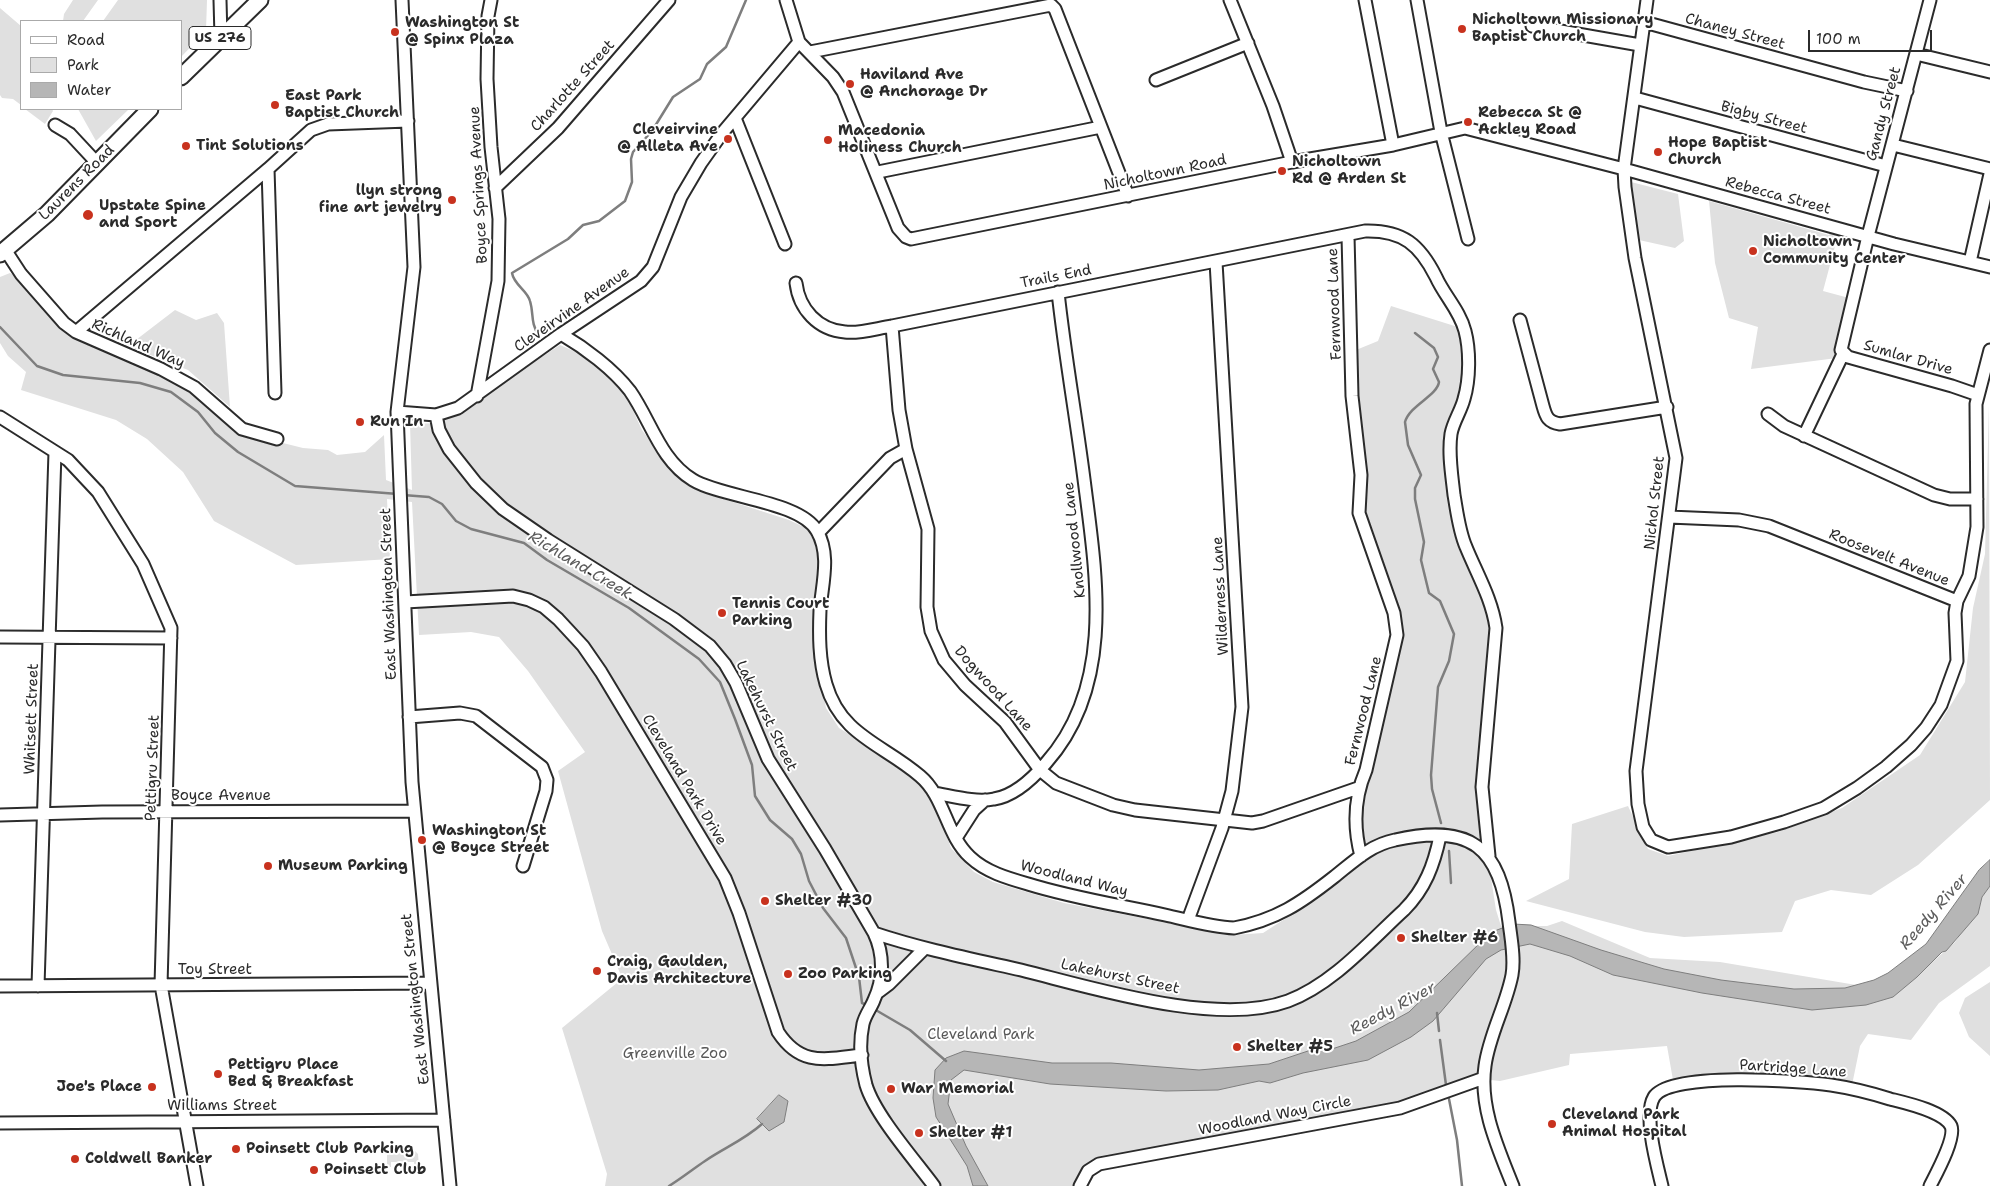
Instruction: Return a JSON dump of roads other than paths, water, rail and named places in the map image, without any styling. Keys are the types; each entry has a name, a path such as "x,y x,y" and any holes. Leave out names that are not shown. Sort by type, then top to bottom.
{"main road":[{"name":"US 276","path":"182,76 260,0"},
{"name":"Laurens Road","path":"3,252 47,214 149,110"}],"street":[{"path":"220,0 221,37"},
{"name":"East Washington Street","path":"402,0 414,267 397,412 409,716 413,811 450,1186"},
{"name":"Boyce Springs Avenue","path":"477,396 498,281 499,220 491,148 487,72 488,16 491,0"},
{"name":"Charlotte Street","path":"496,188 558,128 669,0"},
{"path":"786,0 798,42 810,52 843,92 878,172 1100,126"},
{"path":"1230,0 1273,106 1292,162"},
{"path":"1365,0 1393,145"},
{"path":"1417,0 1441,132 1468,239"},
{"name":"Nichol Street","path":"1647,0 1624,169 1635,258 1676,458 1636,771 1640,818 1646,834 1651,840"},
{"name":"Gandy Street","path":"1868,236 1930,0"},
{"path":"810,52 1051,5 1055,8 1128,196"},
{"name":"Chaney Street","path":"1644,22 1864,82 1907,91"},
{"path":"1532,26 1640,45"},
{"name":"Cleveirvine Avenue","path":"397,412 436,415 458,408 647,275 653,267 688,184 735,118 798,42"},
{"path":"1156,80 1248,43"},
{"path":"1916,54 1990,72"},
{"name":"Bigby Street","path":"1635,98 1886,166"},
{"path":"735,118 786,244"},
{"path":"76,332 268,169 311,130 320,125 408,121"},
{"path":"56,125 70,134 97,163"},
{"name":"Rebecca Street","path":"1441,132 1456,128 1474,129 1868,236 1990,267"},
{"name":"Nicholtown Road","path":"878,172 898,228 906,237 918,239 1292,162 1393,145 1441,132"},
{"path":"1893,145 1990,169"},
{"path":"268,169 275,393"},
{"path":"1970,262 1990,174"},
{"name":"Fernwood Lane","path":"1361,856 1356,831 1358,788 1366,770 1397,635 1394,613 1359,513 1360,475 1352,396 1348,236 1365,231 1378,230 1406,238 1414,245 1430,266 1460,318 1465,333 1467,361 1465,396 1451,431 1450,454 1460,529 1491,603 1496,628 1482,787 1490,856"},
{"name":"Trails End","path":"796,283 797,292 809,315 824,326 846,333 892,326 1348,236"},
{"name":"Sumlar Drive","path":"1868,236 1841,344 1843,354 1978,395"},
{"name":"Richland Way","path":"3,252 64,323 76,332 161,369 187,383 242,429 277,439"},
{"name":"Wilderness Lane","path":"1188,920 1224,821 1236,769 1242,707 1216,262"},
{"name":"Knollwood Lane","path":"934,793 985,800 995,799 1021,786 1040,770 1057,751 1074,721 1084,698 1092,663 1097,601 1096,571 1058,292"},
{"path":"1520,320 1542,406 1547,419 1551,422 1560,424 1667,407"},
{"name":"Dogwood Lane","path":"892,326 899,410 906,449 928,529 928,607 931,631 938,650 964,685 1005,722 1040,770 1056,783 1113,805 1157,813 1224,821 1263,821 1358,788"},
{"path":"557,337 589,355 613,372 623,383 664,451 687,476 702,485 796,514 811,524 818,533 890,458 906,449"},
{"path":"1957,601 1969,576 1977,527 1978,395 1990,350"},
{"path":"1804,436 1843,354"},
{"path":"1768,414 1784,426 1804,436 1941,498 1977,499"},
{"name":"Lakehurst Street","path":"436,415 439,430 449,449 476,483 503,508 524,525 674,619 710,646 725,664 736,683 768,759 825,849 874,933 879,944 882,966 876,996"},
{"name":"Pettigru Street","path":"0,417 68,460 86,477 118,520 155,588 167,615 171,638 161,985 197,1186"},
{"name":"Whitsett Street","path":"38,986 55,452"},
{"name":"Roosevelt Avenue","path":"1651,840 1668,847 1731,837 1784,822 1831,804 1886,767 1911,745 1926,728 1941,705 1957,661 1958,635 1955,614 1957,601 1769,526 1739,520 1669,517"},
{"name":"Woodland Way","path":"818,533 823,545 825,574 821,606 820,650 826,684 838,713 855,732 904,762 924,779 934,793 956,838 970,858 1001,876 1066,896 1234,928 1262,922 1308,897 1361,856 1383,843 1422,835 1440,836 1474,843 1490,856 1500,880 1509,920 1512,974 1489,1046 1484,1091 1490,1122 1513,1186"},
{"name":"Cleveland Park Drive","path":"405,602 513,596 529,600 544,607 564,625 583,646 601,672 716,861 732,894 778,1032 790,1047 812,1060 821,1061 862,1055"},
{"path":"0,638 171,638"},
{"path":"409,716 460,713 476,716 542,768 547,780 546,791 523,866"},
{"path":"956,838 969,816 985,800"},
{"name":"Boyce Avenue","path":"0,815 44,813 413,811"},
{"path":"1474,843 1486,825"},
{"name":"Lakehurst Street","path":"874,933 925,948 1158,1003 1238,1008 1276,1004 1298,997 1316,986 1415,899 1429,874 1440,836"},
{"path":"925,948 876,996 862,1032 862,1055 866,1084 876,1106 934,1186"},
{"name":"Toy Street","path":"0,986 430,983"},
{"name":"Woodland Way Circle","path":"1080,1186 1088,1171 1098,1164 1400,1108 1484,1078"},
{"name":"Partridge Lane","path":"1662,1186 1650,1123 1651,1102 1655,1095 1667,1087 1714,1080 1775,1081 1832,1085 1906,1103 1940,1116 1950,1124 1952,1130 1951,1140 1930,1186"},
{"name":"Williams Street","path":"0,1123 186,1120 444,1120"}],"water":[{"path":"1990,860 1990,886 1982,897 1978,914 1946,951 1942,952 1917,977 1893,997 1866,1005 1812,1010 1702,993 1613,975 1570,956 1530,944 1501,950 1486,959 1433,1021 1411,1037 1368,1060 1303,1073 1270,1083 1259,1081 1218,1090 1166,1091 1050,1084 964,1070 951,1080 948,1104 966,1146 988,1186 973,1186 967,1166 936,1117 933,1098 935,1070 946,1058 964,1051 1052,1063 1111,1063 1199,1070 1269,1064 1311,1050 1335,1048 1356,1041 1409,1012 1482,941 1497,930 1513,924 1531,925 1601,950 1664,969 1721,980 1794,989 1845,988 1874,980 1888,973 1926,944 1979,870"},
{"path":"779,1095 788,1101 784,1122 769,1131 757,1119"}],"waterway":[{"path":"539,336 534,326 528,297 515,281 512,273 568,239 583,225 599,221 625,201 632,182 631,159 633,152 652,131 673,97 700,79 707,64 726,47 746,0"},
{"name":"Richland Creek","path":"0,327 37,366 63,375 140,383 171,392 198,412 215,433 238,452 295,486 398,494"},
{"path":"1415,333 1434,348 1438,357 1433,369 1439,382 1434,392 1412,411 1405,422 1408,445 1421,475 1415,488 1415,499 1424,542 1421,560 1429,593 1440,601 1454,634 1449,661 1438,687 1431,775 1432,789 1441,823"},
{"name":"Richland Creek","path":"403,495 429,497 442,504 456,521 471,529 524,543 547,560 629,608 699,659 720,682 752,765 755,796 770,820 792,839 801,854 809,881 823,908 846,938 859,977 862,1003 867,1005"},
{"path":"1449,851 1451,883"},
{"name":"Richland Creek","path":"874,1009 910,1030 946,1061"},
{"path":"1437,1013 1439,1031"},
{"path":"1440,1040 1446,1085"},
{"path":"1449,1099 1457,1140 1462,1186"},
{"path":"669,1186 762,1124"}],"place":[{"name":"Nicholtown Missionary Baptist Church","path":"1462,29"},
{"name":"Washington St @ Spinx Plaza","path":"395,32"},
{"name":"Haviland Ave @ Anchorage Dr","path":"850,84"},
{"name":"East Park Baptist Church","path":"275,105"},
{"name":"Rebecca St @ Ackley Road","path":"1468,122"},
{"name":"Cleveirvine @ Alleta Ave","path":"728,139"},
{"name":"Macedonia Holiness Church","path":"828,140"},
{"name":"Tint Solutions","path":"186,146"},
{"name":"Hope Baptist Church","path":"1658,152"},
{"name":"Nicholtown Rd @ Arden St","path":"1282,171"},
{"name":"llyn strong fine art jewelry","path":"452,200"},
{"name":"Upstate Spine and Sport","path":"88,215"},
{"name":"Nicholtown Community Center","path":"1753,251"},
{"name":"Run In","path":"360,422"},
{"name":"Tennis Court Parking","path":"722,613"},
{"name":"Washington St @ Boyce Street","path":"422,840"},
{"name":"Museum Parking","path":"268,866"},
{"name":"Shelter #30","path":"765,901"},
{"name":"Shelter #6","path":"1401,938"},
{"name":"Craig, Gaulden, Davis Architecture","path":"597,971"},
{"name":"Zoo Parking","path":"788,974"},
{"name":"Shelter #5","path":"1237,1047"},
{"name":"Pettigru Place Bed & Breakfast","path":"218,1074"},
{"name":"Joe's Place","path":"152,1087"},
{"name":"War Memorial","path":"891,1089"},
{"name":"Cleveland Park Animal Hospital","path":"1552,1124"},
{"name":"Shelter #1","path":"919,1133"},
{"name":"Poinsett Club Parking","path":"236,1149"},
{"name":"Coldwell Banker","path":"75,1159"},
{"name":"Poinsett Club","path":"314,1170"}],"water label":[{"name":"Reedy River","path":"1934,912"},
{"name":"Reedy River","path":"1393,1009"}],"park label":[{"name":"Cleveland Park","path":"981,1035"},
{"name":"Greenville Zoo","path":"675,1054"}]}
